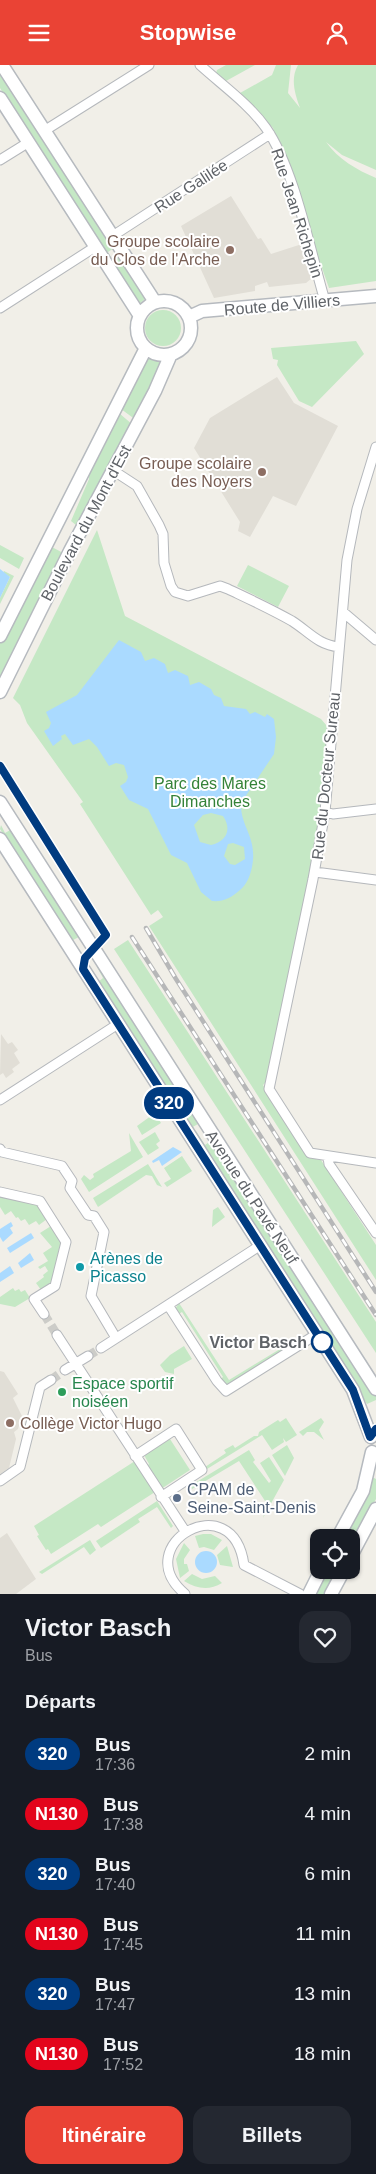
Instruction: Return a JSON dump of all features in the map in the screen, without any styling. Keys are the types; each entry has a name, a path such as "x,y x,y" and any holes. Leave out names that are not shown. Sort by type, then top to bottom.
{"main road":[{"path":"2,65 111,237 155,302"},
{"path":"0,98 140,316"},
{"name":"Route de Villiers","path":"189,317 202,311 376,296"},
{"path":"155,302 175,303 184,308 189,317 191,335 180,350 171,354 153,353 146,348 138,333 140,316 146,308 155,302"},
{"name":"Boulevard du Mont d'Est","path":"0,636 146,348"},
{"name":"Boulevard du Mont d'Est","path":"0,692 70,551 114,471 171,354"},
{"name":"Avenue du Pavé Neuf","path":"0,802 376,1389"},
{"name":"Avenue du Pavé Neuf","path":"0,839 353,1390 373,1433 374,1454"},
{"path":"342,1529 363,1491 374,1454"},
{"path":"360,1539 376,1509"},
{"path":"309,1594 316,1579"},
{"path":"331,1594 339,1579"}],"street":[{"path":"44,131 149,65"},
{"name":"Rue Jean Richepin","path":"200,65 257,117 270,134 287,172 324,301"},
{"name":"Rue Galilée","path":"111,237 270,134"},
{"path":"0,160 29,142"},
{"path":"0,308 95,247"},
{"name":"Rue du Docteur Sureau","path":"328,1157 310,1153 268,1089 315,872 325,812 342,612 350,544 357,509 375,452"},
{"path":"114,471 137,486 159,525 163,534 164,563 171,586 175,592 188,596 220,586 293,622 311,637 330,646 339,647"},
{"path":"342,612 376,641"},
{"path":"325,812 333,814 376,809"},
{"path":"315,872 376,880"},
{"path":"0,1100 118,1024"},
{"path":"0,1149 2,1152 62,1166 72,1181 70,1187 75,1195 88,1215 94,1216 104,1232 91,1296 116,1338"},
{"path":"376,1163 328,1157 329,1164 376,1233"},
{"path":"0,1191 40,1201 66,1242 55,1286 34,1299 44,1314"},
{"path":"101,1348 261,1245"},
{"path":"168,1305 217,1381 226,1391 317,1333"},
{"path":"57,1335 161,1497 185,1531"},
{"path":"65,1370 88,1356"},
{"path":"0,1481 20,1467 40,1387 51,1380"},
{"path":"135,1456 176,1429 202,1470 161,1497"},
{"path":"186,1594 171,1578 168,1565 172,1545 185,1531 203,1525 224,1530 234,1538 240,1547 244,1565 300,1594"}],"shaded area":[{"name":"Groupe scolaire du Clos de l'Arche","path":"231,196 258,239 261,238 271,254 302,244 312,278 306,283 269,287 267,282 255,286 255,291 214,298 181,226"},
{"name":"Groupe scolaire des Noyers","path":"277,377 294,403 338,426 296,506 273,496 250,537 238,531 240,522 194,448 210,418"},
{"path":"1,1034 8,1044 12,1042 18,1050 14,1053 20,1063 12,1069 14,1072 6,1078 3,1073 0,1075"},
{"name":"Collège Victor Hugo","path":"0,1371 4,1372 18,1394 13,1398 22,1416 18,1429 14,1432 16,1439 9,1468 0,1474"},
{"path":"7,1533 36,1579 16,1594 0,1594 0,1538"}],"green space":[{"path":"226,65 255,65 226,81 216,73 217,70"},
{"path":"276,65 291,65 288,93 300,108 294,81 298,65 376,65 376,170 342,155 326,142 336,154 348,163 376,178 376,281 329,288 273,128 240,93 272,75"},
{"path":"0,71 114,248 108,252 111,258 108,260 0,88"},
{"path":"118,254 146,298 139,304 110,263 116,260 115,257"},
{"path":"163,310 170,311 176,315 180,321 180,335 176,341 170,345 163,346 156,345 150,341 146,335 145,328 146,321 150,315 156,311"},
{"path":"356,341 364,354 312,407 299,401 277,365 278,360 273,359 271,348"},
{"path":"147,357 160,362 158,372 136,420 121,409"},
{"path":"119,413 133,425 111,469 76,525 71,521 89,479 89,471"},
{"name":"Parc des Mares Dimanches","path":"97,530 125,616 321,719 332,732 313,879 266,1082 263,1085 310,1158 321,1160 376,1245 376,1280 149,926 163,917 158,910 151,915 80,804 83,802 27,723 20,705 13,698"},
{"path":"0,545 24,558 19,569 0,558"},
{"path":"50,546 65,554 44,588 35,614 0,683 0,642"},
{"path":"248,565 289,586 278,607 237,586"},
{"path":"4,571 14,576 0,604 0,598 10,577 3,573"},
{"path":"1,825 5,833 12,829 81,936 71,941 0,829"},
{"path":"128,940 376,1322 376,1353 114,949"},
{"path":"99,965 209,1137 207,1138 198,1124 191,1128 98,982 103,978 97,967"},
{"path":"155,1113 161,1123 142,1135 137,1126"},
{"path":"196,1131 205,1145 212,1140 376,1396 376,1400 367,1404 194,1133"},
{"path":"155,1132 160,1141 156,1144 159,1148 148,1155 139,1142"},
{"path":"129,1133 143,1157 89,1192 81,1179 84,1175 90,1180 94,1177 93,1174 131,1151"},
{"path":"182,1156 192,1171 167,1187 164,1183 171,1179 164,1168"},
{"path":"148,1164 162,1187 157,1185 152,1176 146,1175 98,1207 93,1198"},
{"path":"0,1195 37,1204 47,1219 39,1225 36,1221 29,1225 25,1219 21,1221 18,1217 16,1218 11,1211 5,1215 0,1207"},
{"path":"218,1207 225,1217 212,1227 213,1210"},
{"path":"51,1226 61,1241 51,1284 41,1290 36,1283 48,1271 45,1266 40,1269 38,1267 48,1261 43,1253 52,1247 40,1233"},
{"path":"13,1288 15,1291 19,1289 21,1292 25,1290 30,1298 15,1307 0,1304 0,1297"},
{"path":"179,1303 229,1380 280,1349 285,1350 226,1387 219,1380 223,1377 182,1312 177,1315 175,1309"},
{"path":"184,1346 192,1359 174,1369 174,1374 165,1372 160,1365 170,1355"},
{"path":"286,1418 297,1435 286,1442 283,1438 284,1442 272,1450 262,1435 207,1469 205,1467 226,1453 224,1450 233,1445 235,1448 254,1436 258,1436 259,1432 278,1420 280,1422"},
{"path":"321,1418 324,1422 319,1430 324,1440 314,1432 307,1432 303,1436 299,1432"},
{"path":"170,1439 190,1470 161,1489 147,1466 149,1464 144,1455"},
{"path":"287,1445 294,1458 285,1476 272,1455"},
{"path":"249,1450 255,1460 253,1462 269,1483 271,1481 260,1463 269,1457 284,1480 263,1518 267,1504 239,1461 192,1489 190,1486"},
{"path":"135,1461 155,1492 101,1527 98,1524 51,1554 48,1549 46,1550 37,1536 39,1535 34,1526"},
{"path":"372,1477 376,1479 376,1499 360,1529 347,1529"},
{"path":"157,1501 173,1526 171,1528 157,1507 138,1519 140,1522 101,1548 96,1541"},
{"path":"211,1534 222,1540 214,1550 204,1547 199,1548 195,1536"},
{"path":"90,1540 96,1550 90,1555 84,1547 42,1574 39,1572"},
{"path":"184,1543 190,1550 184,1559 184,1564 187,1564 189,1571 180,1578 176,1559"},
{"path":"227,1546 233,1567 220,1565 217,1555"},
{"path":"192,1574 202,1579 215,1576 222,1583 208,1588 194,1586 184,1581"},
{"path":"322,1579 334,1579 326,1594 314,1594"}],"water":[{"path":"0,569 10,577 0,598"},
{"path":"119,640 141,652 145,661 154,658 165,664 168,673 175,670 188,676 190,685 199,682 211,689 214,695 221,698 224,706 246,709 250,714 255,712 265,717 267,714 274,719 276,737 274,754 241,803 243,819 253,848 253,857 248,880 237,893 227,899 212,901 201,892 187,863 171,855 148,809 129,800 120,786 126,782 128,777 124,765 116,763 109,766 97,747 89,739 73,745 65,734 53,746 44,731 49,728 51,723 46,712 77,695","holes":["211,813 223,816 227,825 226,834 221,841 211,845 200,842 194,825 203,815","233,843 244,847 245,859 235,865 230,864 224,856 228,844"]},
{"path":"173,1147 182,1152 162,1166 159,1160 153,1163 152,1161"},
{"path":"11,1222 13,1226 10,1228 13,1233 3,1242 0,1237 0,1229"},
{"path":"31,1233 34,1238 10,1253 7,1248"},
{"path":"30,1253 34,1260 21,1268 18,1263"},
{"path":"10,1266 14,1273 0,1282 0,1273"},
{"path":"206,1551 214,1554 217,1562 214,1570 206,1573 198,1570 195,1562 198,1554"}],"tunnel":[{"path":"44,1314 57,1335"},
{"path":"88,1356 101,1348"},
{"path":"51,1380 65,1370"}],"railway":[{"path":"146,928 176,979 376,1292"},
{"path":"132,937 376,1315"}],"bus line":[{"name":"320","path":"0,766 106,935 92,947 85,958 83,969 353,1390 362,1410 370,1437 376,1429"}],"place":[{"name":"Groupe scolaire du Clos de l'Arche","path":"230,250"},
{"name":"Groupe scolaire des Noyers","path":"262,472"},
{"name":"Arènes de Picasso","path":"80,1267"},
{"name":"Victor Basch","path":"322,1342"},
{"name":"Espace sportif noiséen","path":"62,1392"},
{"name":"Collège Victor Hugo","path":"10,1423"},
{"name":"CPAM de Seine-Saint-Denis","path":"177,1498"}]}
